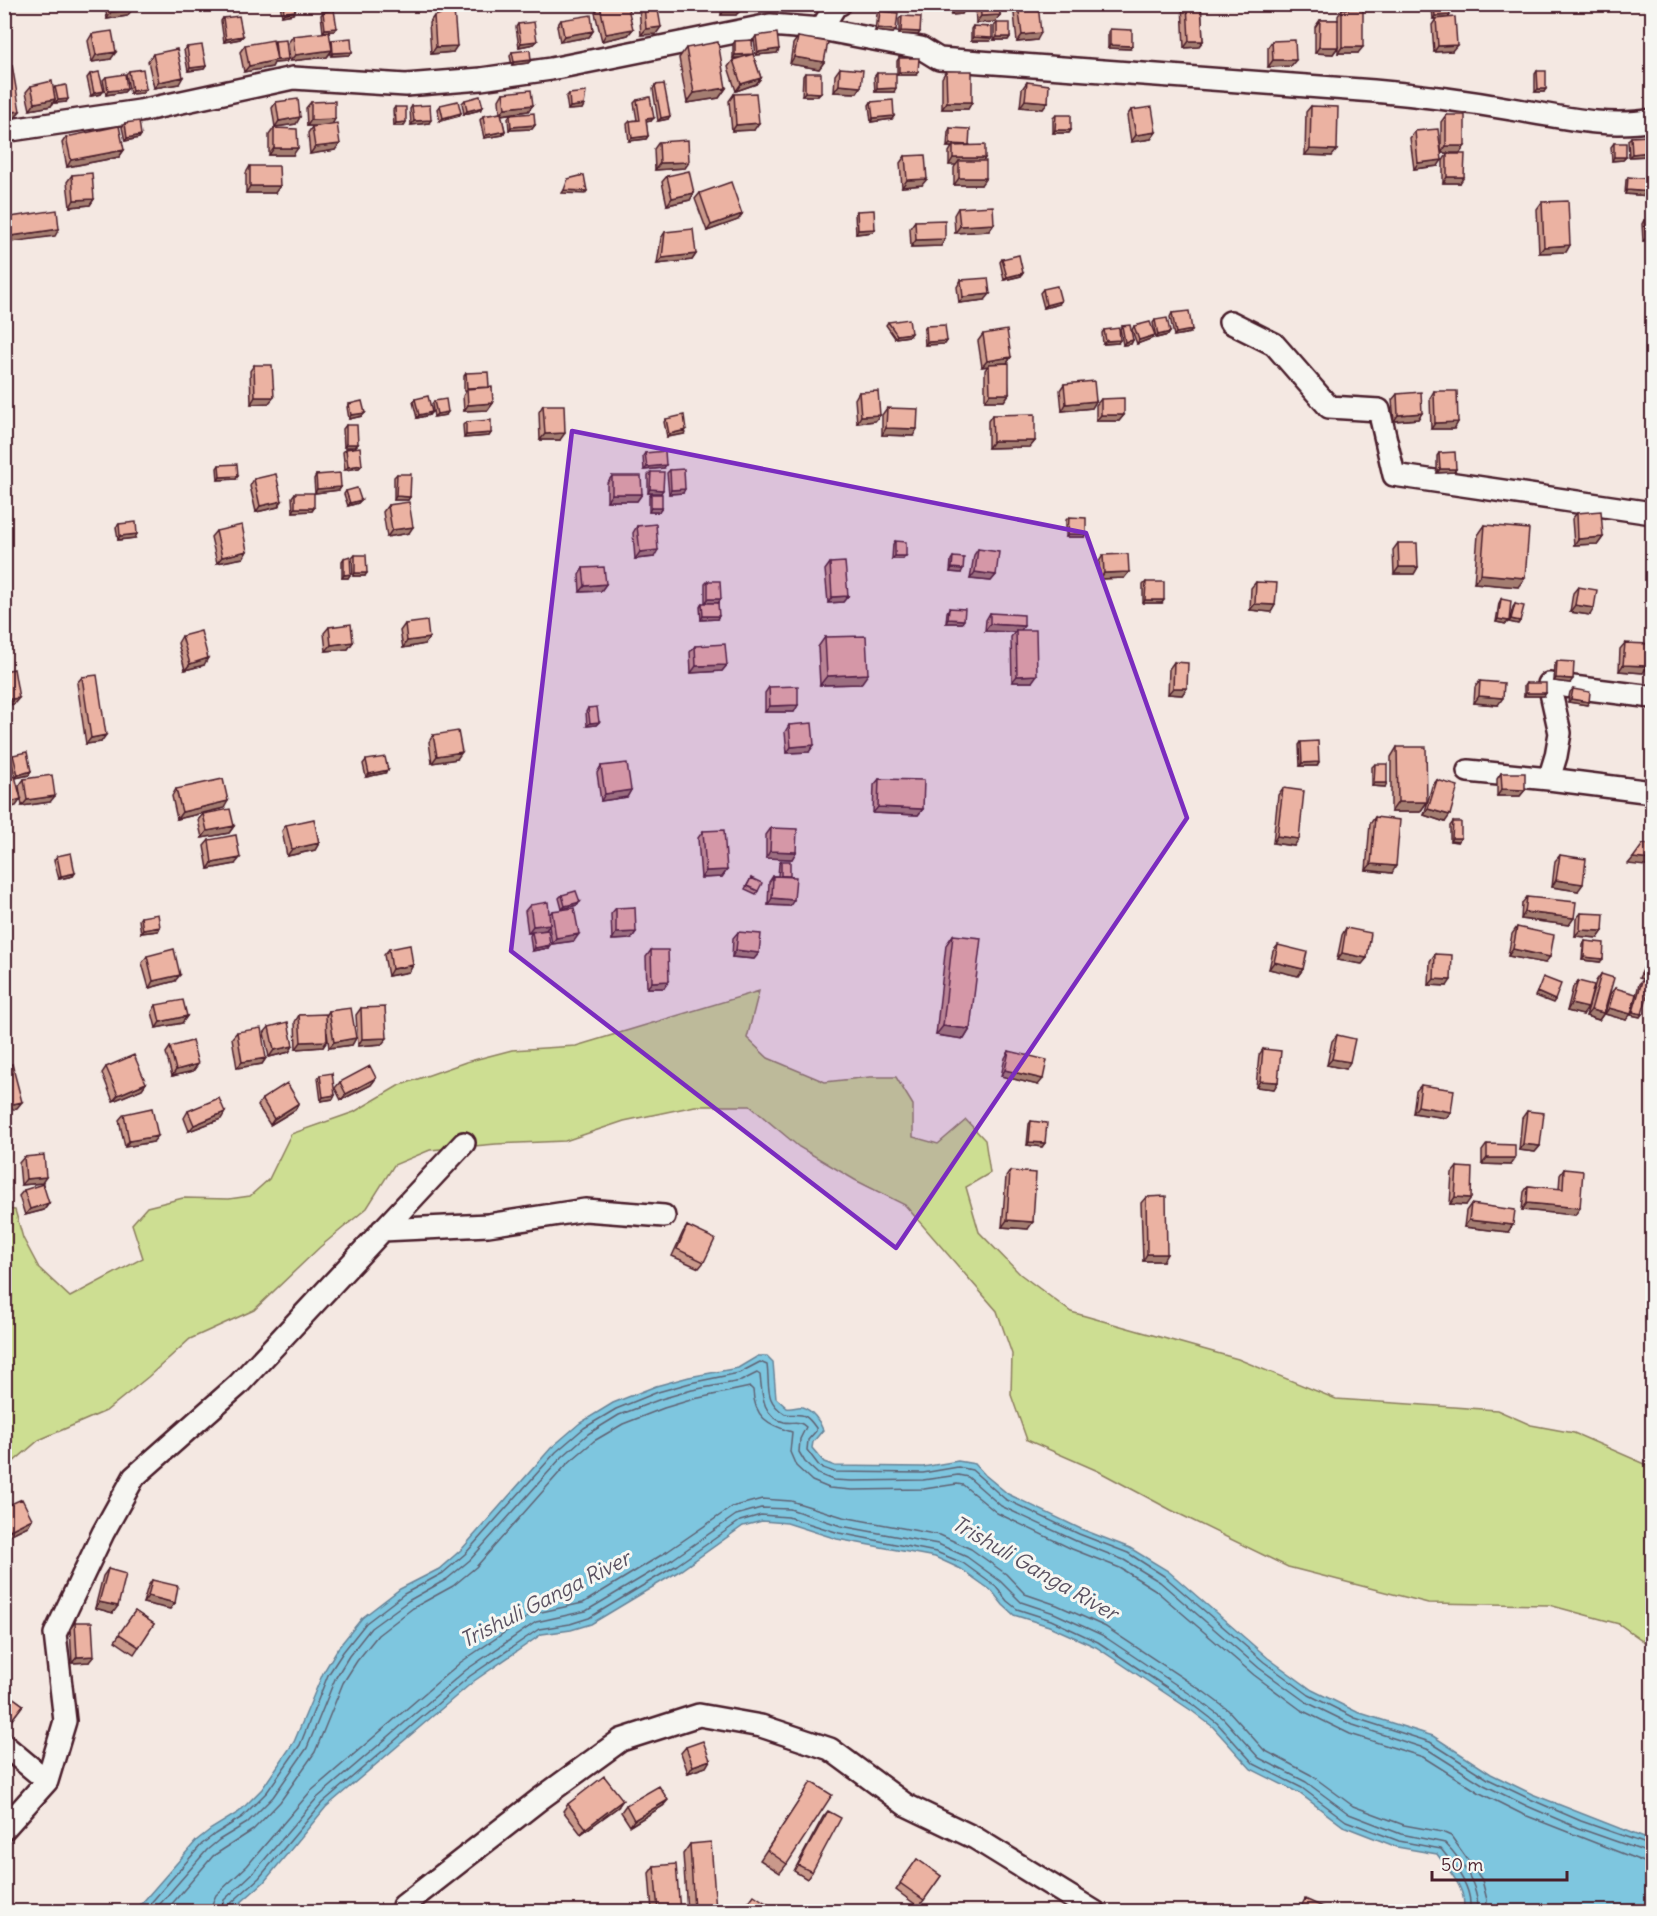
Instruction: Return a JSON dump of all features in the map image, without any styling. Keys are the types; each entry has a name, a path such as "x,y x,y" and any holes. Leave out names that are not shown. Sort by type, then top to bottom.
{"street":[{"path":"821,29 836,5 840,4"},
{"path":"4,131 140,111 293,78 406,84 481,80 551,69 770,25 821,29 921,48 939,59 1397,93 1631,124 1653,120"},
{"path":"1230,322 1274,344 1329,407 1379,410 1394,475 1653,513"},
{"path":"1549,779 1560,733 1549,684 1653,697"},
{"path":"1468,771 1653,792"},
{"path":"4,1829 47,1781 65,1721 55,1634 102,1533 134,1478 238,1385 464,1143"},
{"path":"382,1230 488,1225 585,1210 664,1216"},
{"path":"402,1911 403,1906 540,1799 621,1740 699,1715 761,1726 830,1749 906,1805 975,1838 1095,1911"},
{"path":"4,1746 47,1781"}],"highlighted area":[{"path":"572,431 1086,533 1187,818 896,1248 511,951"}],"green space":[{"path":"759,991 747,1038 768,1058 825,1082 870,1077 896,1077 913,1105 913,1137 938,1144 966,1120 985,1140 990,1173 966,1187 979,1232 1020,1274 1071,1312 1238,1359 1336,1399 1497,1410 1531,1425 1574,1433 1652,1467 1652,1647 1619,1624 1549,1605 1428,1603 1288,1567 1171,1510 1098,1471 1027,1440 1011,1395 1012,1354 997,1311 905,1205 855,1180 799,1147 750,1106 695,1106 624,1121 565,1141 430,1150 394,1165 367,1208 320,1247 254,1310 190,1339 106,1411 39,1440 5,1469 5,1209 15,1210 23,1238 39,1268 70,1297 143,1258 132,1224 147,1207 183,1198 229,1199 250,1196 269,1179 291,1134 354,1112 398,1086 466,1062 512,1050 576,1046"}],"water":[{"name":"Trishuli Ganga River","path":"758,1356 767,1356 773,1362 776,1398 787,1408 806,1408 820,1423 823,1430 813,1442 812,1448 824,1462 835,1466 923,1467 958,1461 975,1464 1008,1494 1081,1529 1130,1548 1168,1571 1268,1658 1312,1690 1357,1712 1433,1736 1491,1774 1532,1794 1652,1841 1652,1911 1463,1911 1464,1903 1460,1888 1437,1854 1397,1847 1343,1826 1299,1793 1251,1769 1213,1727 1192,1711 1096,1647 1049,1626 1014,1615 992,1591 961,1569 935,1557 837,1539 787,1523 762,1521 743,1526 681,1570 591,1624 571,1630 542,1634 474,1681 326,1807 264,1882 231,1911 135,1911 197,1840 239,1812 262,1789 294,1742 323,1673 338,1648 362,1618 400,1589 439,1569 462,1549 551,1448 580,1423 613,1403 656,1386 738,1368"}],"building":[{"path":"110,4 131,4 132,10 111,12"},
{"path":"283,4 294,4 295,11 284,13"},
{"path":"627,4 633,29 606,34 600,6"},
{"path":"644,4 657,4 661,27 646,29"},
{"path":"724,4 739,4 739,12 723,12"},
{"path":"952,4 963,4 964,11 953,12"},
{"path":"980,4 999,4 1000,15 981,16"},
{"path":"1018,4 1038,4 1041,33 1022,35"},
{"path":"1187,4 1201,4 1203,41 1189,41"},
{"path":"1449,4 1450,15 1435,16 1434,5"},
{"path":"1342,9 1363,9 1363,47 1342,47"},
{"path":"334,10 337,28 325,29 323,12"},
{"path":"454,10 457,46 436,47 434,16"},
{"path":"880,11 898,13 896,30 878,28"},
{"path":"591,15 593,31 564,36 561,20"},
{"path":"239,16 243,36 226,39 223,18"},
{"path":"902,16 921,17 920,32 901,31"},
{"path":"1455,17 1457,45 1438,46 1436,19"},
{"path":"1320,20 1338,20 1338,47 1319,47"},
{"path":"534,22 537,41 521,43 518,24"},
{"path":"997,23 1010,23 1010,37 997,37"},
{"path":"973,26 992,27 992,38 973,37"},
{"path":"1110,29 1132,30 1132,46 1110,45"},
{"path":"112,31 116,52 96,55 92,34"},
{"path":"329,32 332,50 295,55 293,36"},
{"path":"777,33 779,49 758,52 756,36"},
{"path":"798,37 828,42 824,62 794,57"},
{"path":"351,38 352,52 333,53 332,40"},
{"path":"273,40 277,60 249,66 245,45"},
{"path":"286,40 288,59 277,60 275,41"},
{"path":"752,40 753,54 735,55 735,41"},
{"path":"1295,40 1296,60 1273,60 1272,41"},
{"path":"718,42 726,88 694,93 686,48"},
{"path":"202,45 206,66 190,68 187,47"},
{"path":"177,49 183,77 159,82 153,54"},
{"path":"530,50 531,60 514,62 512,52"},
{"path":"753,54 761,78 741,84 733,60"},
{"path":"899,58 919,58 918,72 899,72"},
{"path":"12,65 20,111 4,113 4,66"},
{"path":"840,68 863,70 861,87 839,85"},
{"path":"143,69 146,89 132,91 129,71"},
{"path":"946,71 972,71 972,102 947,102"},
{"path":"1537,71 1546,71 1546,89 1538,89"},
{"path":"99,72 104,91 94,93 90,74"},
{"path":"805,73 821,73 821,93 805,92"},
{"path":"877,73 896,73 896,88 877,89"},
{"path":"125,74 127,89 108,91 106,77"},
{"path":"52,81 55,99 35,103 31,86"},
{"path":"1027,82 1049,85 1048,102 1025,100"},
{"path":"664,84 670,116 661,118 655,85"},
{"path":"66,85 68,99 58,100 55,87"},
{"path":"531,90 533,105 505,108 503,93"},
{"path":"586,92 584,105 570,107 569,94"},
{"path":"756,93 759,123 736,125 734,94"},
{"path":"480,96 483,107 467,111 465,100"},
{"path":"650,97 654,118 646,119 648,136 632,138 630,121 640,120 637,100"},
{"path":"298,99 300,117 279,121 276,102"},
{"path":"893,100 894,116 873,118 871,102"},
{"path":"335,101 335,119 311,120 311,102"},
{"path":"458,101 461,113 443,118 440,105"},
{"path":"430,105 431,120 414,121 412,106"},
{"path":"1311,106 1338,107 1337,150 1310,149"},
{"path":"395,107 406,107 406,122 396,123"},
{"path":"1152,107 1156,132 1136,135 1131,110"},
{"path":"501,113 505,131 486,135 483,116"},
{"path":"534,113 535,125 511,127 510,115"},
{"path":"1056,115 1071,115 1071,130 1055,130"},
{"path":"1446,115 1465,115 1465,146 1446,146"},
{"path":"139,121 141,135 127,138 125,123"},
{"path":"337,123 340,144 315,147 312,127"},
{"path":"119,126 124,150 71,160 66,137"},
{"path":"274,128 297,129 298,148 274,148"},
{"path":"950,128 970,129 969,145 950,144"},
{"path":"1438,129 1442,160 1418,163 1415,131"},
{"path":"1649,136 1650,152 1632,154 1631,137"},
{"path":"688,140 689,162 660,163 659,142"},
{"path":"1614,143 1626,143 1626,157 1614,157"},
{"path":"985,145 985,158 953,158 953,146"},
{"path":"1447,154 1465,154 1464,177 1447,177"},
{"path":"925,155 927,179 907,180 905,156"},
{"path":"959,161 986,161 986,178 959,178"},
{"path":"250,166 279,166 280,186 250,186"},
{"path":"689,171 694,193 672,198 667,176"},
{"path":"92,173 94,199 74,200 72,175"},
{"path":"584,175 587,191 564,190 568,179"},
{"path":"1628,177 1653,179 1652,192 1627,190"},
{"path":"731,182 742,214 711,225 700,193"},
{"path":"1568,201 1570,245 1544,247 1542,202"},
{"path":"993,206 994,224 960,226 958,208"},
{"path":"57,210 59,229 4,237 4,218"},
{"path":"874,210 875,229 858,230 857,211"},
{"path":"945,220 945,239 916,240 915,221"},
{"path":"1644,220 1653,220 1653,237 1646,238"},
{"path":"693,229 696,254 662,258 665,232"},
{"path":"1019,255 1023,273 1007,277 1002,259"},
{"path":"988,278 990,294 963,297 961,280"},
{"path":"1057,286 1061,301 1046,305 1043,289"},
{"path":"1189,311 1192,330 1176,333 1172,313"},
{"path":"1167,318 1170,332 1158,335 1155,320"},
{"path":"909,319 911,333 897,335 888,322"},
{"path":"1150,322 1155,335 1139,340 1134,326"},
{"path":"945,325 947,341 927,342 926,326"},
{"path":"1130,325 1133,340 1125,342 1122,326"},
{"path":"1119,328 1120,340 1106,341 1104,330"},
{"path":"1007,330 1011,357 987,361 983,334"},
{"path":"1009,363 1009,394 990,394 989,364"},
{"path":"254,365 272,365 274,397 255,397"},
{"path":"488,372 489,387 467,388 466,373"},
{"path":"1094,381 1096,401 1066,404 1064,384"},
{"path":"492,387 493,403 468,405 467,389"},
{"path":"878,391 880,415 861,416 859,392"},
{"path":"1434,391 1457,391 1458,422 1435,423"},
{"path":"1421,392 1422,413 1398,415 1397,394"},
{"path":"428,396 432,412 419,415 415,399"},
{"path":"1124,398 1124,415 1101,415 1101,399"},
{"path":"446,399 448,412 437,414 434,401"},
{"path":"362,401 365,413 351,415 349,404"},
{"path":"543,405 564,405 565,433 545,434"},
{"path":"887,408 918,409 917,429 886,428"},
{"path":"1035,414 1035,441 993,441 992,415"},
{"path":"684,415 686,430 669,434 666,419"},
{"path":"491,420 491,433 466,435 466,422"},
{"path":"346,425 357,425 358,444 346,444"},
{"path":"360,447 362,465 348,467 346,449"},
{"path":"665,451 666,465 647,467 645,453"},
{"path":"1455,452 1456,469 1440,469 1439,453"},
{"path":"237,464 238,476 220,477 219,465"},
{"path":"684,469 685,489 671,490 670,470"},
{"path":"651,472 664,472 663,490 650,489"},
{"path":"340,473 341,487 317,489 316,475"},
{"path":"276,474 282,501 260,506 254,479"},
{"path":"397,474 411,474 410,497 396,496"},
{"path":"612,476 641,476 642,494 612,494"},
{"path":"357,488 361,500 350,503 346,491"},
{"path":"295,493 314,493 314,508 295,508"},
{"path":"651,494 662,494 662,508 651,508"},
{"path":"409,502 413,527 392,530 388,505"},
{"path":"1601,511 1603,537 1578,539 1577,513"},
{"path":"1069,517 1086,518 1086,534 1068,534"},
{"path":"136,522 137,534 120,536 119,524"},
{"path":"656,524 658,550 640,552 637,526"},
{"path":"242,525 247,551 222,557 216,531"},
{"path":"1485,525 1529,529 1525,578 1481,574"},
{"path":"895,541 906,542 906,556 895,556"},
{"path":"1398,543 1417,543 1418,567 1399,567"},
{"path":"978,549 999,552 996,575 975,572"},
{"path":"1128,554 1129,572 1104,573 1103,555"},
{"path":"355,555 366,555 367,573 355,573"},
{"path":"350,556 351,574 344,575 344,558"},
{"path":"953,557 964,558 963,569 952,568"},
{"path":"845,562 848,596 832,597 830,563"},
{"path":"604,567 606,584 585,586 583,568"},
{"path":"708,581 720,581 721,599 708,599"},
{"path":"1146,582 1164,582 1164,600 1145,600"},
{"path":"1256,582 1277,583 1275,605 1255,604"},
{"path":"1578,587 1597,590 1594,608 1575,605"},
{"path":"1501,599 1511,601 1509,621 1498,619"},
{"path":"702,603 718,603 719,616 703,616"},
{"path":"1515,604 1524,606 1520,621 1511,619"},
{"path":"949,608 965,609 964,620 948,619"},
{"path":"990,613 1024,615 1024,626 990,624"},
{"path":"427,621 429,638 407,641 405,624"},
{"path":"351,624 353,642 331,645 329,627"},
{"path":"1016,630 1036,630 1037,675 1017,676"},
{"path":"201,631 208,658 190,664 182,636"},
{"path":"866,636 868,674 827,676 825,637"},
{"path":"1625,643 1649,644 1648,666 1623,665"},
{"path":"725,644 727,665 696,666 695,646"},
{"path":"1557,661 1574,662 1573,679 1556,678"},
{"path":"1174,662 1188,663 1187,688 1173,688"},
{"path":"14,669 19,698 4,700 4,671"},
{"path":"97,675 106,735 91,738 82,677"},
{"path":"1480,681 1504,683 1503,698 1479,696"},
{"path":"1526,683 1546,683 1546,693 1526,693"},
{"path":"798,686 798,705 770,706 769,687"},
{"path":"1573,689 1590,692 1589,702 1571,699"},
{"path":"4,704 8,728 4,728"},
{"path":"597,707 599,722 590,723 588,708"},
{"path":"812,723 814,745 791,747 789,725"},
{"path":"458,731 462,752 437,756 433,735"},
{"path":"1318,741 1319,762 1302,763 1301,742"},
{"path":"1397,747 1426,747 1427,802 1398,802"},
{"path":"27,752 31,771 18,775 13,755"},
{"path":"385,757 388,770 369,774 366,760"},
{"path":"627,763 631,790 605,794 601,766"},
{"path":"1375,764 1387,764 1387,783 1374,783"},
{"path":"1501,773 1525,773 1525,790 1502,789"},
{"path":"52,775 55,796 27,800 24,779"},
{"path":"15,776 21,799 4,804 4,779"},
{"path":"223,779 228,801 182,812 176,789"},
{"path":"879,779 924,780 923,809 878,807"},
{"path":"1437,780 1458,786 1450,815 1428,809"},
{"path":"1283,788 1304,791 1299,839 1277,836"},
{"path":"230,809 234,826 207,831 203,814"},
{"path":"1375,817 1400,820 1396,866 1371,864"},
{"path":"314,819 319,843 292,849 286,825"},
{"path":"1453,822 1461,822 1461,838 1452,838"},
{"path":"771,828 797,829 796,852 770,851"},
{"path":"724,830 727,870 706,871 703,831"},
{"path":"236,835 240,858 212,863 209,840"},
{"path":"1643,844 1653,845 1653,860 1633,858"},
{"path":"71,853 75,873 61,876 57,856"},
{"path":"1560,855 1586,859 1583,884 1556,880"},
{"path":"781,861 790,861 790,876 781,876"},
{"path":"773,876 796,877 794,900 772,898"},
{"path":"751,878 762,883 758,891 747,886"},
{"path":"576,891 580,902 565,906 562,895"},
{"path":"1527,897 1576,902 1574,918 1525,912"},
{"path":"548,902 550,924 533,926 530,905"},
{"path":"635,907 636,932 616,933 616,908"},
{"path":"574,908 579,934 556,938 552,911"},
{"path":"1581,913 1604,914 1603,931 1580,930"},
{"path":"158,914 160,927 143,930 141,917"},
{"path":"1517,927 1554,935 1550,957 1513,949"},
{"path":"1346,928 1371,933 1367,958 1342,953"},
{"path":"548,930 550,945 535,948 532,932"},
{"path":"738,932 761,934 759,953 736,950"},
{"path":"953,935 981,938 970,1029 943,1026"},
{"path":"1585,941 1604,943 1603,959 1584,957"},
{"path":"410,945 413,965 392,969 389,949"},
{"path":"1278,945 1307,952 1303,969 1274,962"},
{"path":"174,949 180,975 153,981 147,956"},
{"path":"651,950 668,950 669,981 652,982"},
{"path":"1435,954 1452,955 1451,980 1434,979"},
{"path":"1644,967 1653,970 1652,978 1641,974"},
{"path":"1601,974 1614,978 1604,1013 1591,1010"},
{"path":"1543,977 1561,984 1555,1000 1537,992"},
{"path":"1578,981 1594,985 1588,1008 1571,1004"},
{"path":"1642,981 1651,983 1642,1014 1633,1012"},
{"path":"1615,988 1636,994 1631,1014 1609,1008"},
{"path":"183,1000 187,1016 160,1022 156,1005"},
{"path":"385,1007 387,1038 362,1039 361,1008"},
{"path":"351,1008 356,1038 334,1042 329,1011"},
{"path":"326,1014 327,1041 301,1042 299,1015"},
{"path":"288,1022 293,1046 274,1050 269,1027"},
{"path":"261,1028 266,1058 242,1062 237,1032"},
{"path":"1337,1035 1355,1039 1350,1062 1332,1059"},
{"path":"192,1041 198,1064 176,1070 170,1047"},
{"path":"1263,1049 1281,1051 1278,1082 1260,1081"},
{"path":"1009,1051 1047,1060 1043,1079 1005,1070"},
{"path":"134,1055 146,1083 118,1095 106,1067"},
{"path":"12,1064 22,1102 4,1106 4,1066"},
{"path":"370,1066 376,1078 346,1094 340,1082"},
{"path":"332,1073 335,1095 323,1097 320,1075"},
{"path":"287,1083 299,1103 274,1119 262,1099"},
{"path":"1421,1085 1454,1090 1451,1112 1418,1106"},
{"path":"219,1098 225,1112 194,1125 188,1111"},
{"path":"152,1108 158,1136 129,1141 124,1114"},
{"path":"1527,1111 1544,1113 1540,1146 1523,1144"},
{"path":"1031,1121 1047,1123 1045,1143 1029,1142"},
{"path":"1487,1144 1515,1145 1515,1158 1487,1158"},
{"path":"44,1155 46,1177 26,1179 24,1157"},
{"path":"1457,1167 1472,1168 1471,1198 1455,1197"},
{"path":"1564,1169 1583,1171 1580,1208 1527,1203 1528,1186 1563,1189"},
{"path":"4,1171 9,1190 4,1191"},
{"path":"1010,1171 1036,1173 1033,1222 1007,1220"},
{"path":"43,1184 49,1203 30,1209 24,1190"},
{"path":"1166,1196 1167,1254 1147,1254 1146,1197"},
{"path":"1471,1204 1515,1210 1513,1225 1469,1220"},
{"path":"687,1226 715,1239 704,1262 677,1249"},
{"path":"22,1499 32,1519 10,1530 4,1520 4,1507"},
{"path":"108,1569 126,1574 118,1606 99,1602"},
{"path":"152,1580 178,1586 175,1603 148,1596"},
{"path":"135,1611 154,1624 139,1647 119,1634"},
{"path":"75,1622 92,1622 94,1656 77,1657"},
{"path":"4,1691 23,1705 13,1718 4,1712"},
{"path":"703,1741 710,1760 693,1766 686,1747"},
{"path":"604,1776 623,1800 586,1828 568,1804"},
{"path":"811,1782 832,1795 787,1864 767,1850"},
{"path":"659,1786 668,1800 634,1820 626,1805"},
{"path":"828,1811 841,1818 812,1872 798,1865"},
{"path":"711,1842 716,1911 694,1911 690,1844"},
{"path":"917,1859 941,1876 924,1900 900,1883"},
{"path":"676,1864 680,1911 658,1911 654,1866"},
{"path":"754,1895 778,1911 742,1911"},
{"path":"1305,1899 1332,1911 1299,1911"}]}
